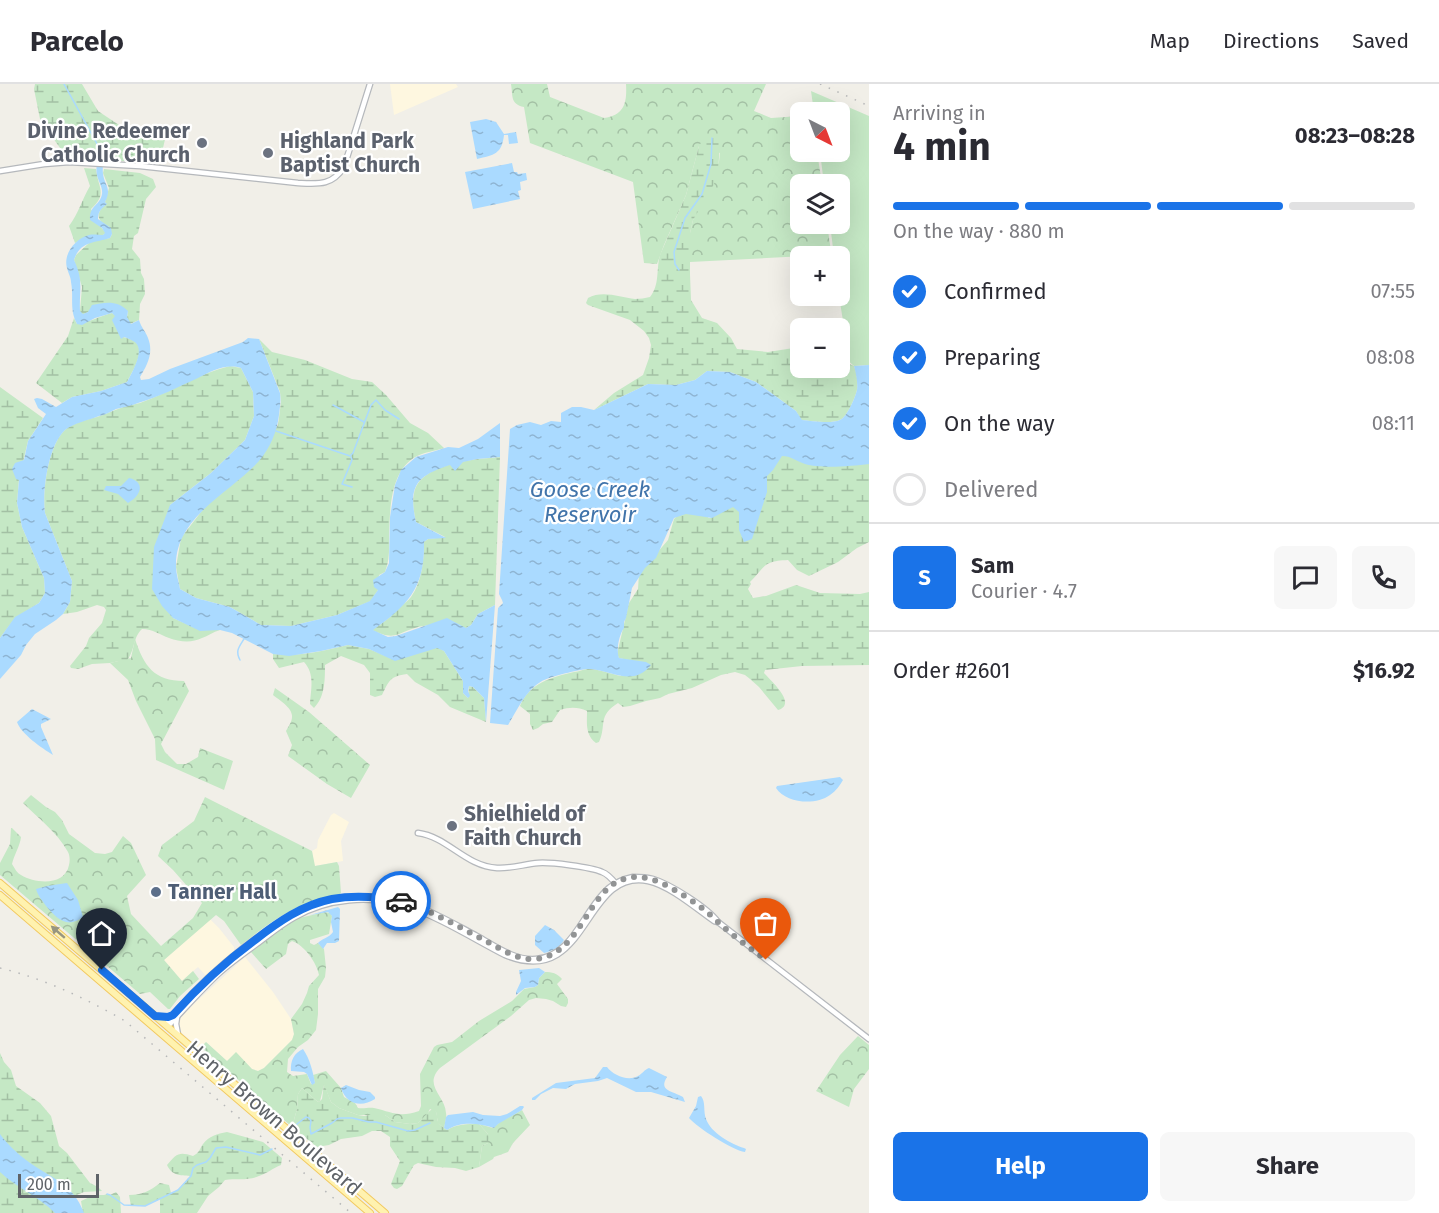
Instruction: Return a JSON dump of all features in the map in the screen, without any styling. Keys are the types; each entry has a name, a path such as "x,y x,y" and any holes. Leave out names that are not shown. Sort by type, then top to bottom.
{"main road":[{"name":"Henry Brown Boulevard","path":"0,883 385,1213"},
{"name":"Henry Brown Boulevard","path":"0,895 370,1213"},
{"path":"151,1024 160,1027 166,1025 170,1041"}],"street":[{"path":"0,171 56,163 95,164 150,167 298,183 326,183 336,177 344,165 370,84"},
{"path":"418,833 441,841 471,861 484,866 497,868 542,862 557,864 600,871 610,877 616,885"},
{"path":"166,1025 170,1024 175,1016 219,973 295,916 335,902 361,900 405,906 424,913 505,955 517,960 536,962 558,955 568,946 606,894 616,885 640,880 655,883 718,922 869,1039"},
{"path":"155,1016 175,1016"},
{"path":"175,1016 178,1035"}],"shaded area":[{"path":"390,84 456,84 458,87 394,115"},
{"path":"334,813 349,822 341,841 343,861 314,866 312,851 317,848 318,840"},
{"path":"210,919 234,947 234,952 206,976 198,967 182,981 164,960"},
{"path":"245,957 291,1019 294,1035 292,1040 264,1068 258,1071 252,1069 236,1053 227,1061 206,1042 199,1048 181,1032 177,1024 195,1003"}],"green space":[{"path":"35,84 82,84 98,111 127,133 139,132 146,136 156,126 162,128 166,135 160,161 152,163 107,160 104,156 99,156 98,161 68,159 49,130 42,129"},
{"path":"511,84 547,84 550,97 604,118 616,114 623,107 626,84 766,84 754,111 771,118 790,117 790,162 819,162 820,174 790,174 790,234 828,234 830,246 790,246 790,257 690,262 690,233 693,220 719,162 720,153 699,146 686,195 657,264 644,263 633,182 530,143 524,107 516,104 512,96"},
{"path":"811,91 837,102 813,102"},
{"path":"850,108 869,116 869,365 854,366 850,362 850,318 843,318 841,306 850,306 850,246 833,246 831,234 850,234 850,174 823,174 821,162 850,162"},
{"path":"716,136 720,142 718,173 693,220 690,233 691,300 702,318 717,323 731,338 737,349 768,352 790,349 790,378 850,378 850,364 854,366 857,390 848,411 840,420 827,422 801,420 796,411 756,382 730,372 707,371 695,380 676,385 648,384 594,410 614,393 643,375 651,345 644,331 630,320 588,305 586,303 588,298 599,294 635,299 650,297 657,282 660,255 686,195 699,146 706,137"},
{"path":"84,168 96,169 101,195 91,209 106,233 88,236 75,243 69,226 90,186"},
{"path":"104,169 140,173 153,179 156,187 146,199 138,233 134,236 132,249 140,259 145,294 140,304 139,320 130,324 127,317 128,311 88,312 82,315 80,311 82,287 74,260 76,255 89,243 110,238 112,234 99,216 99,212 106,204 109,188 103,173"},
{"path":"112,313 116,316 121,338 133,340 139,349 138,360 127,382 101,391 72,397 62,403 36,383 68,336 74,318 77,324"},
{"path":"259,339 272,352 305,360 352,379 372,382 410,423 428,433 444,448 417,456 401,471 391,503 388,563 385,572 379,575 378,590 371,601 337,615 291,626 261,625 230,607 196,598 180,589 176,567 181,538 204,508 243,475 278,425 280,392"},
{"path":"230,366 241,368 253,392 254,416 245,440 211,473 170,505 173,618 200,630 220,630 198,640 186,641 142,629 125,662 71,668 70,666 86,646 89,638 102,623 106,610 97,605 63,614 70,602 72,581 45,513 44,504 48,469 60,436 74,424 140,403 207,373"},
{"path":"0,387 43,418 28,441 19,479 17,503 22,527 44,578 45,593 39,603 15,618 0,638"},
{"path":"769,455 869,460 869,542 838,562 809,576 797,570 788,560 769,563 750,582 748,589 753,598 766,596 796,585 820,593 860,594 869,592 869,665 802,666 765,670 764,673 784,698 783,707 778,710 750,679 735,672 721,675 692,688 630,706 623,707 618,703 607,712 599,742 596,743 588,733 587,711 580,709 560,710 552,722 533,730 530,724 530,714 520,706 535,686 558,676 586,669 621,676 628,660 619,658 617,654 629,603 638,589 639,574 668,540 674,519 681,512 701,512 711,518"},
{"path":"500,457 495,605 478,614 471,625 466,628 428,625 393,636 372,630 391,616 415,591 422,570 424,542 428,539 445,537 416,522 413,501 418,484 426,475 437,469 463,461"},
{"path":"135,639 142,657 152,670 165,678 184,681 189,691 161,744 165,752 177,764 186,764 198,757 200,748 233,761 224,790 156,760 155,739 128,680 110,663 131,658"},
{"path":"348,645 369,649 395,660 437,647 444,651 463,681 463,693 468,698 469,686 484,698 486,722 450,707 438,695 415,682 407,674 391,680 382,695 375,697 370,695 370,673 364,665 341,656 325,665 322,694 314,708 310,704 310,672 304,662 279,668 273,659 273,654 301,654"},
{"path":"275,688 309,712 370,765 351,798 288,756 292,745 286,731 292,714 285,704 273,695"},
{"path":"31,795 55,812 69,834 95,853 112,852 123,836 131,843 146,875 127,896 131,914 161,946 193,918 202,903 158,856 162,845 194,821 205,797 312,851 315,866 337,862 341,893 292,910 241,945 224,921 216,915 164,960 182,981 193,971 199,979 168,1009 150,992 140,994 0,875 0,863 10,844 11,828 21,837 12,864 16,871 27,878 42,881 56,880 66,872 69,857 64,845 23,803"},
{"path":"325,912 332,916 329,934 310,940 310,943 314,945 318,943 324,949 326,968 325,977 318,989 316,1030 288,1059 287,1072 293,1076 307,1074 311,1084 315,1083 313,1075 326,1071 341,1088 344,1097 355,1103 358,1108 374,1108 401,1114 419,1111 421,1106 420,1074 434,1047 452,1042 479,1021 512,1001 524,989 538,985 539,978 545,972 554,973 562,979 557,984 568,999 568,1003 566,1007 546,999 529,1000 440,1068 435,1074 434,1085 445,1107 444,1128 438,1123 436,1112 430,1109 418,1123 410,1124 395,1122 385,1115 358,1115 339,1108 331,1102 324,1085 318,1102 302,1088 298,1094 292,1127 201,1047 206,1042 227,1061 236,1052 252,1069 258,1071 264,1068 292,1040 294,1034 291,1019 302,1004 309,986 319,975 316,965 305,950 292,941 288,944 286,954 266,969 251,952 295,919"},
{"path":"858,1036 869,1045 869,1069 854,1089 849,1107 816,1091 840,1055"},
{"path":"0,1053 11,1070 16,1086 40,1103 51,1116 59,1146 90,1183 102,1191 84,1192 74,1196 0,1145"},
{"path":"324,1084 331,1102 339,1108 358,1115 378,1113 395,1122 410,1124 418,1123 434,1108 438,1122 447,1130 458,1125 479,1124 489,1138 488,1143 482,1146 479,1167 466,1171 418,1163 414,1165 402,1186 397,1189 391,1184 400,1161 390,1146 390,1137 381,1131 372,1131 362,1136 341,1139 329,1145 317,1147 292,1127 298,1094 302,1088 318,1102 322,1099"},
{"path":"522,1110 530,1125 513,1143 508,1152 494,1157 479,1167 482,1146 488,1143 488,1134 479,1124 493,1128"},
{"path":"227,1132 263,1142 282,1158 281,1165 255,1178 225,1180 208,1196 197,1213 160,1213 160,1199 145,1206 131,1206 129,1195 146,1192 160,1183 169,1185 171,1193 178,1190 190,1176 171,1171 167,1165 170,1161 181,1154 193,1156 208,1139"},
{"path":"0,1166 61,1213 0,1213"},
{"path":"116,1192 120,1197 121,1213 83,1213 81,1201 94,1195 110,1195"}],"water":[{"path":"486,119 496,122 504,134 516,132 518,143 509,144 508,135 504,135 496,153 477,159 470,122"},
{"path":"103,149 103,174 108,194 105,202 107,204 102,208 98,219 111,228 112,234 110,238 84,246 74,260 80,280 80,311 83,314 88,312 92,305 111,303 120,305 128,311 127,317 131,324 139,320 150,343 150,354 140,377 141,380 149,379 248,338 259,339 280,393 277,428 263,456 247,473 206,507 184,533 178,549 176,566 180,589 196,598 230,607 261,625 291,626 337,615 370,601 378,590 374,587 373,580 385,572 389,563 390,517 395,485 401,470 416,457 448,447 459,448 478,439 500,423 500,457 463,462 455,471 450,465 429,473 417,484 413,499 416,522 446,538 428,539 424,542 421,572 412,594 396,612 373,630 388,637 396,636 447,618 466,628 471,625 478,614 495,605 486,722 484,698 469,686 470,696 468,698 463,693 463,681 444,651 437,648 395,661 369,649 348,645 289,656 273,654 232,633 220,630 200,631 173,618 162,606 152,589 154,547 170,505 211,473 245,440 254,416 253,392 241,368 230,366 219,368 153,398 77,424 65,430 59,437 50,457 44,504 45,513 72,581 70,602 63,614 35,634 21,655 0,679 0,638 15,617 39,603 45,593 44,578 22,527 17,503 19,480 16,479 12,469 15,463 24,460 28,441 46,414 38,408 34,399 42,399 56,407 72,397 101,391 127,382 139,354 137,344 125,337 121,339 112,320 115,316 112,313 82,325 77,324 73,313 71,280 66,263 69,252 84,237 105,233 102,228 90,220 91,211 102,194 96,169 97,150"},
{"path":"512,163 514,172 526,173 527,180 520,182 521,190 518,191 520,199 473,209 465,172"},
{"name":"Goose Creek Reservoir","path":"869,365 869,464 819,466 782,456 767,476 767,492 752,539 744,542 739,530 739,512 733,507 712,518 686,514 674,518 656,558 645,568 632,588 624,628 618,643 619,658 646,662 651,665 644,672 630,676 587,669 546,679 526,695 508,725 490,723 498,608 503,603 499,594 510,429 530,422 541,425 551,421 561,422 561,413 572,407 594,410 648,384 676,385 695,380 707,371 730,372 756,382 796,411 802,420 836,421 845,415 856,393 857,381 854,366"},
{"path":"129,478 138,483 140,489 136,497 128,503 118,494 104,490 106,486 121,486"},
{"path":"32,709 51,719 41,724 41,727 53,755 27,736 19,727 17,722"},
{"path":"840,777 843,780 834,792 817,801 794,800 776,788 777,786"},
{"path":"67,883 78,900 83,917 72,922 63,921 54,915 36,889"},
{"path":"338,907 340,909 339,941 327,943 323,949 318,943 333,932 332,916 328,912 310,915"},
{"path":"545,925 564,940 556,948 544,953 535,945 535,936"},
{"path":"539,968 545,972 539,978 538,985 525,988 516,995 521,981 519,970"},
{"path":"303,1049 312,1070 315,1083 312,1085 304,1072 291,1071 293,1058"},
{"path":"603,1067 607,1067 621,1077 630,1078 638,1076 649,1068 667,1077 665,1088 683,1097 685,1102 651,1092 636,1092 607,1078 575,1084 566,1089 553,1088 532,1100 556,1083 595,1078"},
{"path":"346,1085 370,1092 375,1099 359,1104 350,1101 341,1088"},
{"path":"701,1096 706,1119 712,1129 728,1141 746,1149 745,1152 716,1138 689,1118 698,1097"},
{"path":"520,1106 524,1107 522,1110 494,1128 470,1124 458,1125 447,1130 444,1128 448,1115 473,1112 500,1116"},
{"path":"0,1134 23,1157 67,1188 74,1195 84,1213 55,1213 0,1172"}],"waterway":[{"path":"64,84 101,151"},
{"path":"679,270 675,264 674,252 685,218 702,194 711,164 712,138"},
{"path":"276,431 350,456 371,405 376,400 385,410 399,419"},
{"path":"333,405 364,422"},
{"path":"351,457 352,460 342,484 352,487"},
{"path":"240,660 238,652 244,639"},
{"path":"292,1128 306,1117 311,1121 311,1134 341,1118 376,1122 408,1131 430,1123"},
{"path":"107,1194 124,1205 145,1206 178,1190 191,1176 193,1168 206,1162 216,1148 226,1147 260,1155 272,1149"}],"railway":[{"path":"820,84 869,106"},
{"path":"0,968 64,990 125,1021 351,1213"}],"way so far":[{"path":"401,901 435,914 518,957 536,959 557,952 563,947 603,894 613,885 633,877 648,877 663,883 702,908 766,960"}],"place":[{"name":"Divine Redeemer Catholic Church","path":"202,143"},
{"name":"Highland Park Baptist Church","path":"268,153"},
{"name":"Shielhield of Faith Church","path":"452,826"},
{"name":"Tanner Hall","path":"156,892"}],"route":[{"path":"102,970 155,1016 168,1017 173,1015 214,972 290,915 332,899 365,897 401,901"}]}
